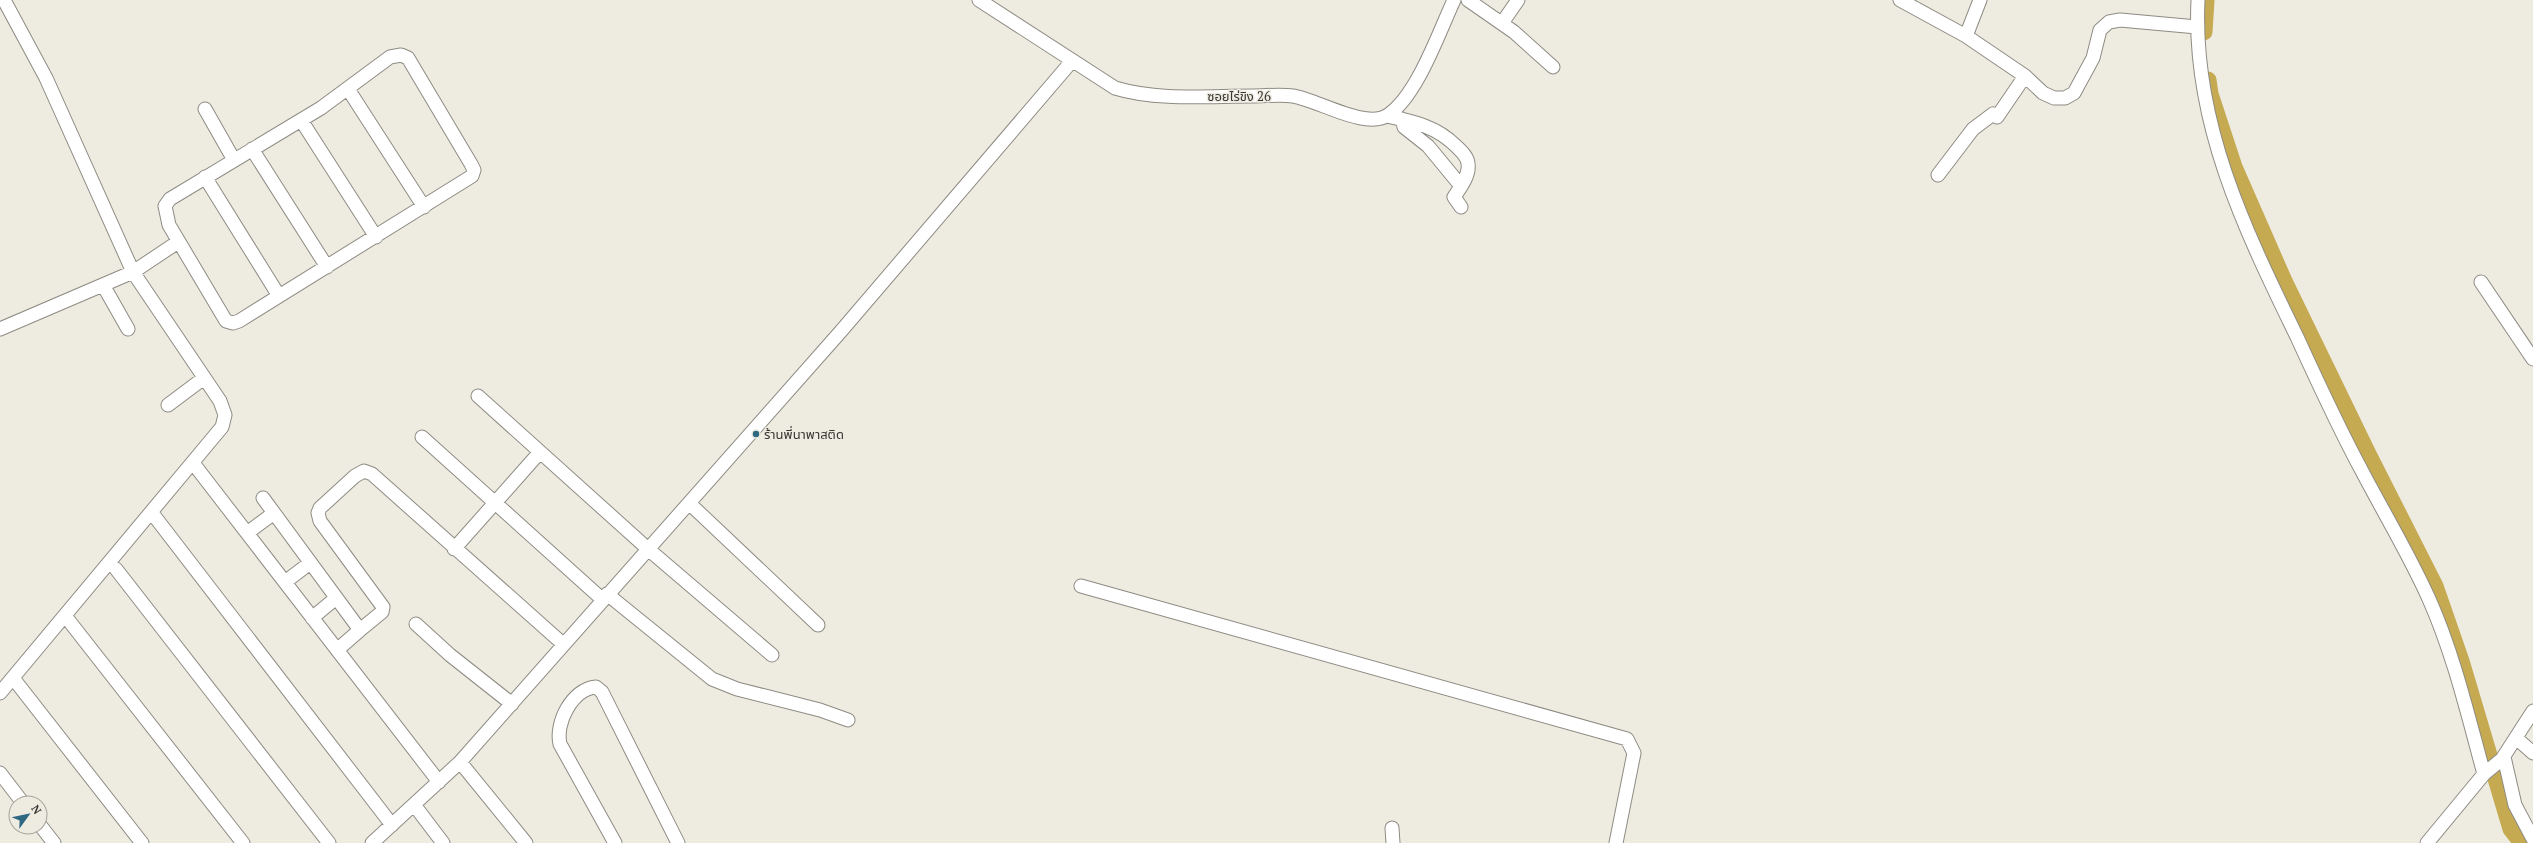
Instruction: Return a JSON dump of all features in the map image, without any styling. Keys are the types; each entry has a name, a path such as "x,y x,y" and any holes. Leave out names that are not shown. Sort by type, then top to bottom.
{"street":[{"path":"0,693 66,617 193,463 222,427 225,415 220,401 133,272 46,78 4,0"},
{"name":"ซอยไร่ขิง 26","path":"979,0 1115,88 1135,94 1161,96 1292,96 1369,120 1387,116"},
{"path":"1387,116 1398,107 1414,86 1454,0"},
{"path":"1468,0 1502,23 1553,67"},
{"path":"1502,23 1518,0"},
{"path":"1900,0 1968,33 2025,76 2043,93 2054,98 2065,98 2074,94 2082,82 2093,58 2100,30 2108,22 2120,20 2197,27"},
{"path":"1968,33 1980,0"},
{"path":"2198,0 2197,27 2206,111 2229,185 2274,290 2347,441 2429,597 2462,693 2487,773"},
{"path":"401,55 408,58 474,170 472,176 464,182 327,267 233,323 226,321 178,242 170,225 165,206 170,199 301,120 348,89 390,57 401,55"},
{"path":"372,843 414,806 460,762 512,704 563,644 689,503 1072,61"},
{"path":"1938,175 1973,128 1993,114 1997,117 2025,76"},
{"path":"348,89 424,207"},
{"path":"205,109 234,160"},
{"path":"1387,116 1420,123 1437,130 1464,153 1468,163 1466,176 1454,197 1461,207"},
{"path":"1402,119 1404,127 1428,146 1461,186"},
{"path":"301,120 376,237"},
{"path":"252,149 327,267"},
{"path":"205,177 279,296"},
{"path":"0,329 133,272 178,242"},
{"path":"2481,282 2533,359"},
{"path":"103,285 128,329"},
{"path":"168,405 204,378"},
{"path":"478,396 648,549 772,655"},
{"path":"422,437 605,597 712,680 737,689 820,710 848,720"},
{"path":"454,549 540,452"},
{"path":"193,463 439,782"},
{"path":"337,650 382,612 383,607 320,521 318,513 320,508 355,476 364,471 372,474 454,549 563,644"},
{"path":"263,498 360,630"},
{"path":"689,503 818,625"},
{"path":"152,513 392,825"},
{"path":"247,533 274,513"},
{"path":"285,582 310,563"},
{"path":"116,569 329,843"},
{"path":"1081,586 1627,739 1634,753 1616,843"},
{"path":"312,618 336,598"},
{"path":"66,617 243,843"},
{"path":"416,624 450,655 512,704"},
{"path":"13,678 142,843"},
{"path":"615,843 560,744 558,735 565,714 573,701 591,687 596,687 602,692 678,843"},
{"path":"2427,843 2487,773 2503,758 2533,712"},
{"path":"2516,738 2533,753"},
{"path":"2503,758 2515,806 2533,839"},
{"path":"460,762 526,843"},
{"path":"0,773 17,795"},
{"path":"414,806 443,843"},
{"path":"1392,828 1393,843"},
{"path":"48,835 54,843"}],"waterway":[{"path":"2204,32 2206,0"},
{"path":"2208,80 2210,94 2234,167 2284,281 2368,454 2435,586 2461,661 2511,829 2522,843"}],"place":[{"name":"ร้านพี่นาพาสติด","path":"756,434"}]}
